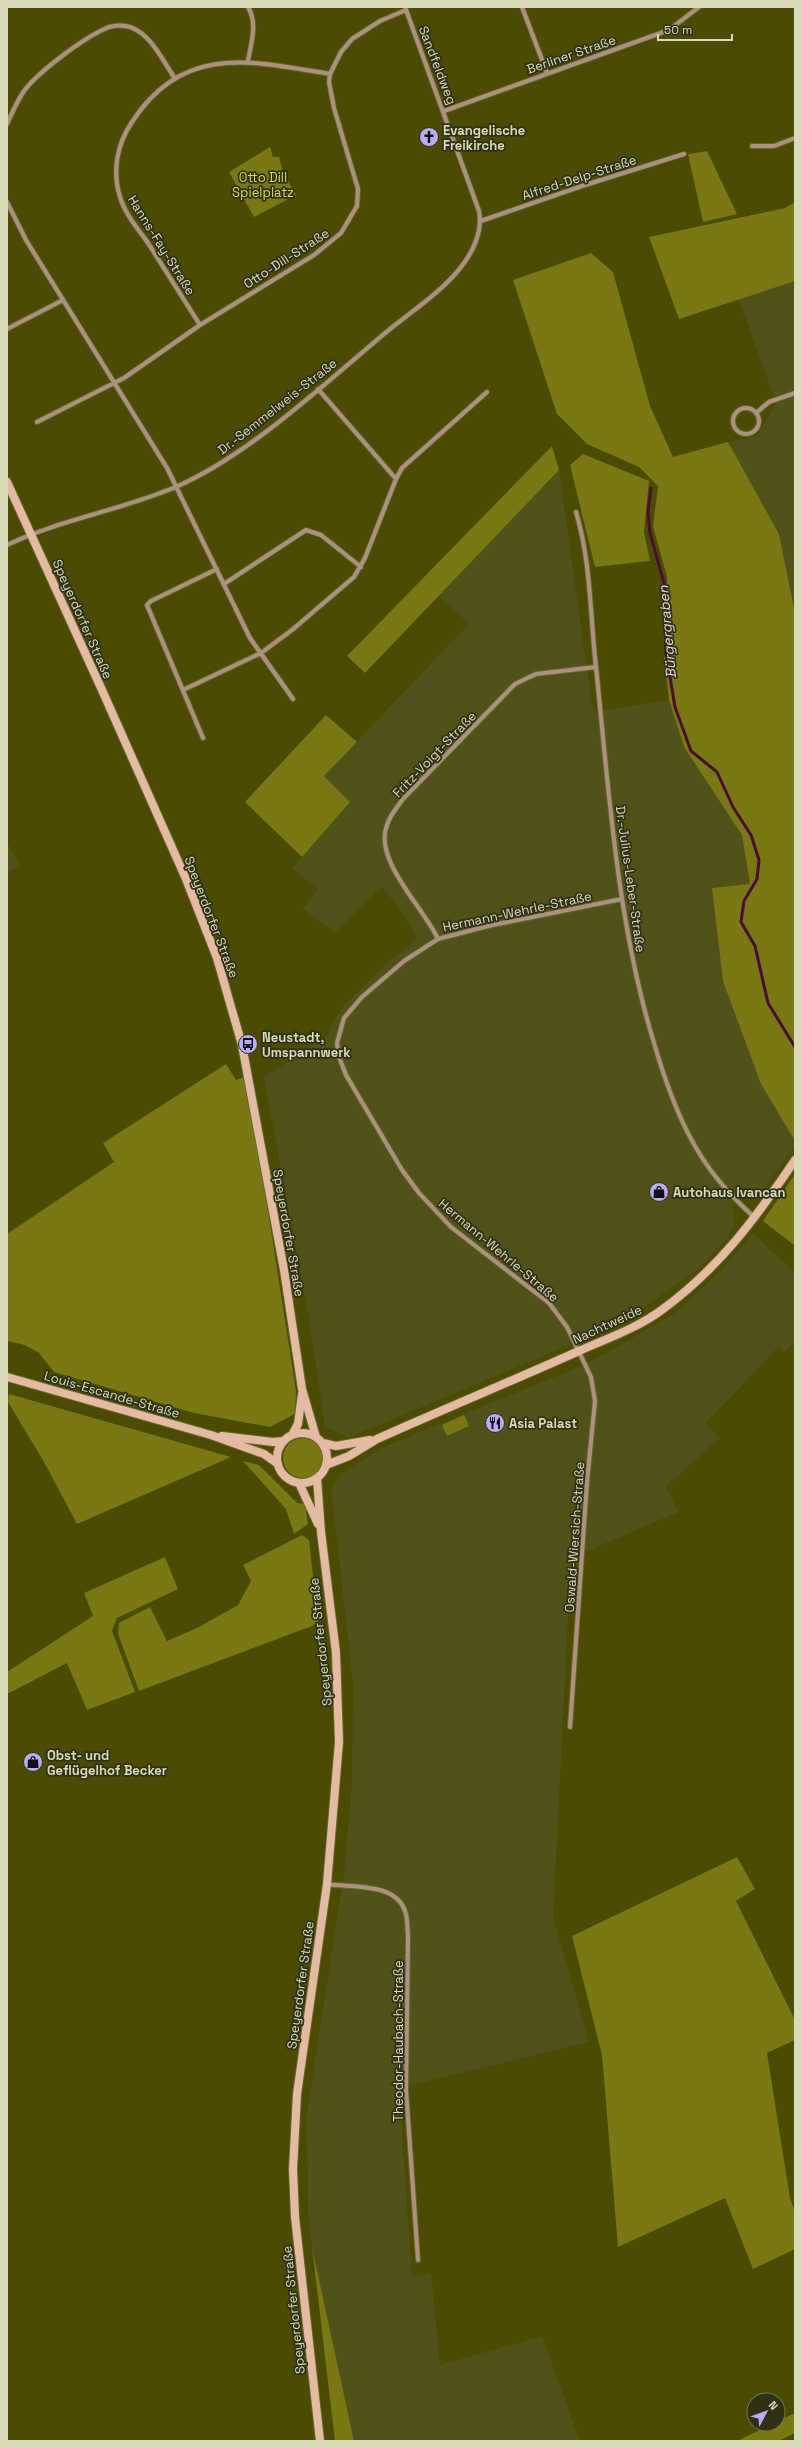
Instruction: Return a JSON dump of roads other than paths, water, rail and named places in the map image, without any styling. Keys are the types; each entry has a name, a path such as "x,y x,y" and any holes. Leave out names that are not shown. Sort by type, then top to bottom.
{"street":[{"path":"248,7 251,13 254,29 248,61"},
{"path":"522,7 547,73"},
{"name":"Berliner Straße","path":"444,111 669,30 699,7"},
{"path":"330,74 341,52 352,39 380,21 406,8"},
{"name":"Sandfeldweg","path":"406,8 476,200 481,221"},
{"path":"7,123 24,91 43,72 95,35 116,25 132,28 146,38 174,78"},
{"name":"Hanns-Fay-Straße","path":"200,325 123,205 116,175 118,152 129,126 149,100 174,78 207,64 248,61 330,74"},
{"name":"Otto-Dill-Straße","path":"37,422 115,383 200,325 324,248 341,233 353,216 357,206 358,189 334,108 329,82 330,74"},
{"path":"752,146 774,146 795,138"},
{"name":"Alfred-Delp-Straße","path":"481,221 582,186 684,154"},
{"path":"7,202 9,213 177,486 250,638 293,699"},
{"name":"Dr.-Semmelweis-Straße","path":"7,545 31,534 177,486 238,451 318,389 454,275 468,256 481,221"},
{"path":"7,329 63,300"},
{"path":"318,389 396,478"},
{"path":"183,690 261,653 292,630 347,584 361,567 396,478 407,462 488,392"},
{"path":"756,413 770,402 795,393"},
{"path":"745,408 756,413 759,421 756,429 745,434 738,431 734,420 737,412 745,408"},
{"name":"Speyerdorfer Straße","path":"7,482 186,879 217,958 235,1013 284,1270 302,1389 316,1437"},
{"name":"Dr.-Julius-Leber-Straße","path":"576,512 585,545 596,667 622,899 640,1000 662,1069 676,1105 700,1155 713,1175 730,1196 755,1218"},
{"path":"224,584 306,530 321,535 361,567"},
{"path":"203,738 148,605 151,601 217,569"},
{"name":"Fritz-Voigt-Straße","path":"438,939 387,856 384,836 386,825 394,811 403,799 515,684 536,674 596,667"},
{"name":"Hermann-Wehrle-Straße","path":"579,1351 568,1327 549,1303 451,1227 419,1193 402,1170 364,1106 339,1057 337,1043 339,1031 344,1018 354,1006 404,960 438,939 488,926 622,899"},
{"name":"Nachtweide","path":"326,1465 349,1456 377,1439 623,1332 663,1310 722,1259 755,1218 795,1160"},
{"name":"Oswald-Wiersich-Straße","path":"570,1727 587,1482 595,1401 591,1377 579,1351"},
{"name":"Louis-Escande-Straße","path":"7,1377 211,1435 267,1455 278,1464"},
{"name":"Speyerdorfer Straße","path":"292,1435 298,1424 302,1389"},
{"path":"307,1433 316,1437 322,1443 327,1453 326,1465 317,1478 310,1482 299,1483 284,1476 278,1464 278,1451 283,1441 292,1435 307,1433"},
{"name":"Louis-Escande-Straße","path":"211,1435 273,1442 283,1441"},
{"name":"Nachtweide","path":"322,1443 340,1446 377,1439"},
{"name":"Speyerdorfer Straße","path":"317,1478 321,1532 336,1653 339,1711 338,1773 327,1884 297,2094 293,2142 295,2217 320,2441"},
{"name":"Speyerdorfer Straße","path":"299,1483 321,1532"},
{"name":"Theodor-Haubach-Straße","path":"327,1884 383,1890 397,1897 406,1911 408,1936 406,2090 418,2260"}],"waterway":[{"name":"Bürgergraben","path":"651,488 648,512 650,533 664,583 666,653 675,707 691,751 717,772 733,807 751,835 759,860 757,879 744,901 741,922 755,946 768,1003 795,1047"}],"place":[{"name":"Evangelische Freikirche","path":"429,137"},
{"name":"Neustadt, Umspannwerk","path":"248,1044"},
{"name":"Autohaus Ivancan","path":"659,1192"},
{"name":"Asia Palast","path":"495,1423"},
{"name":"Obst- und Geflügelhof Becker","path":"33,1762"}],"park label":[{"name":"Otto Dill Spielplatz","path":"263,184"}]}
